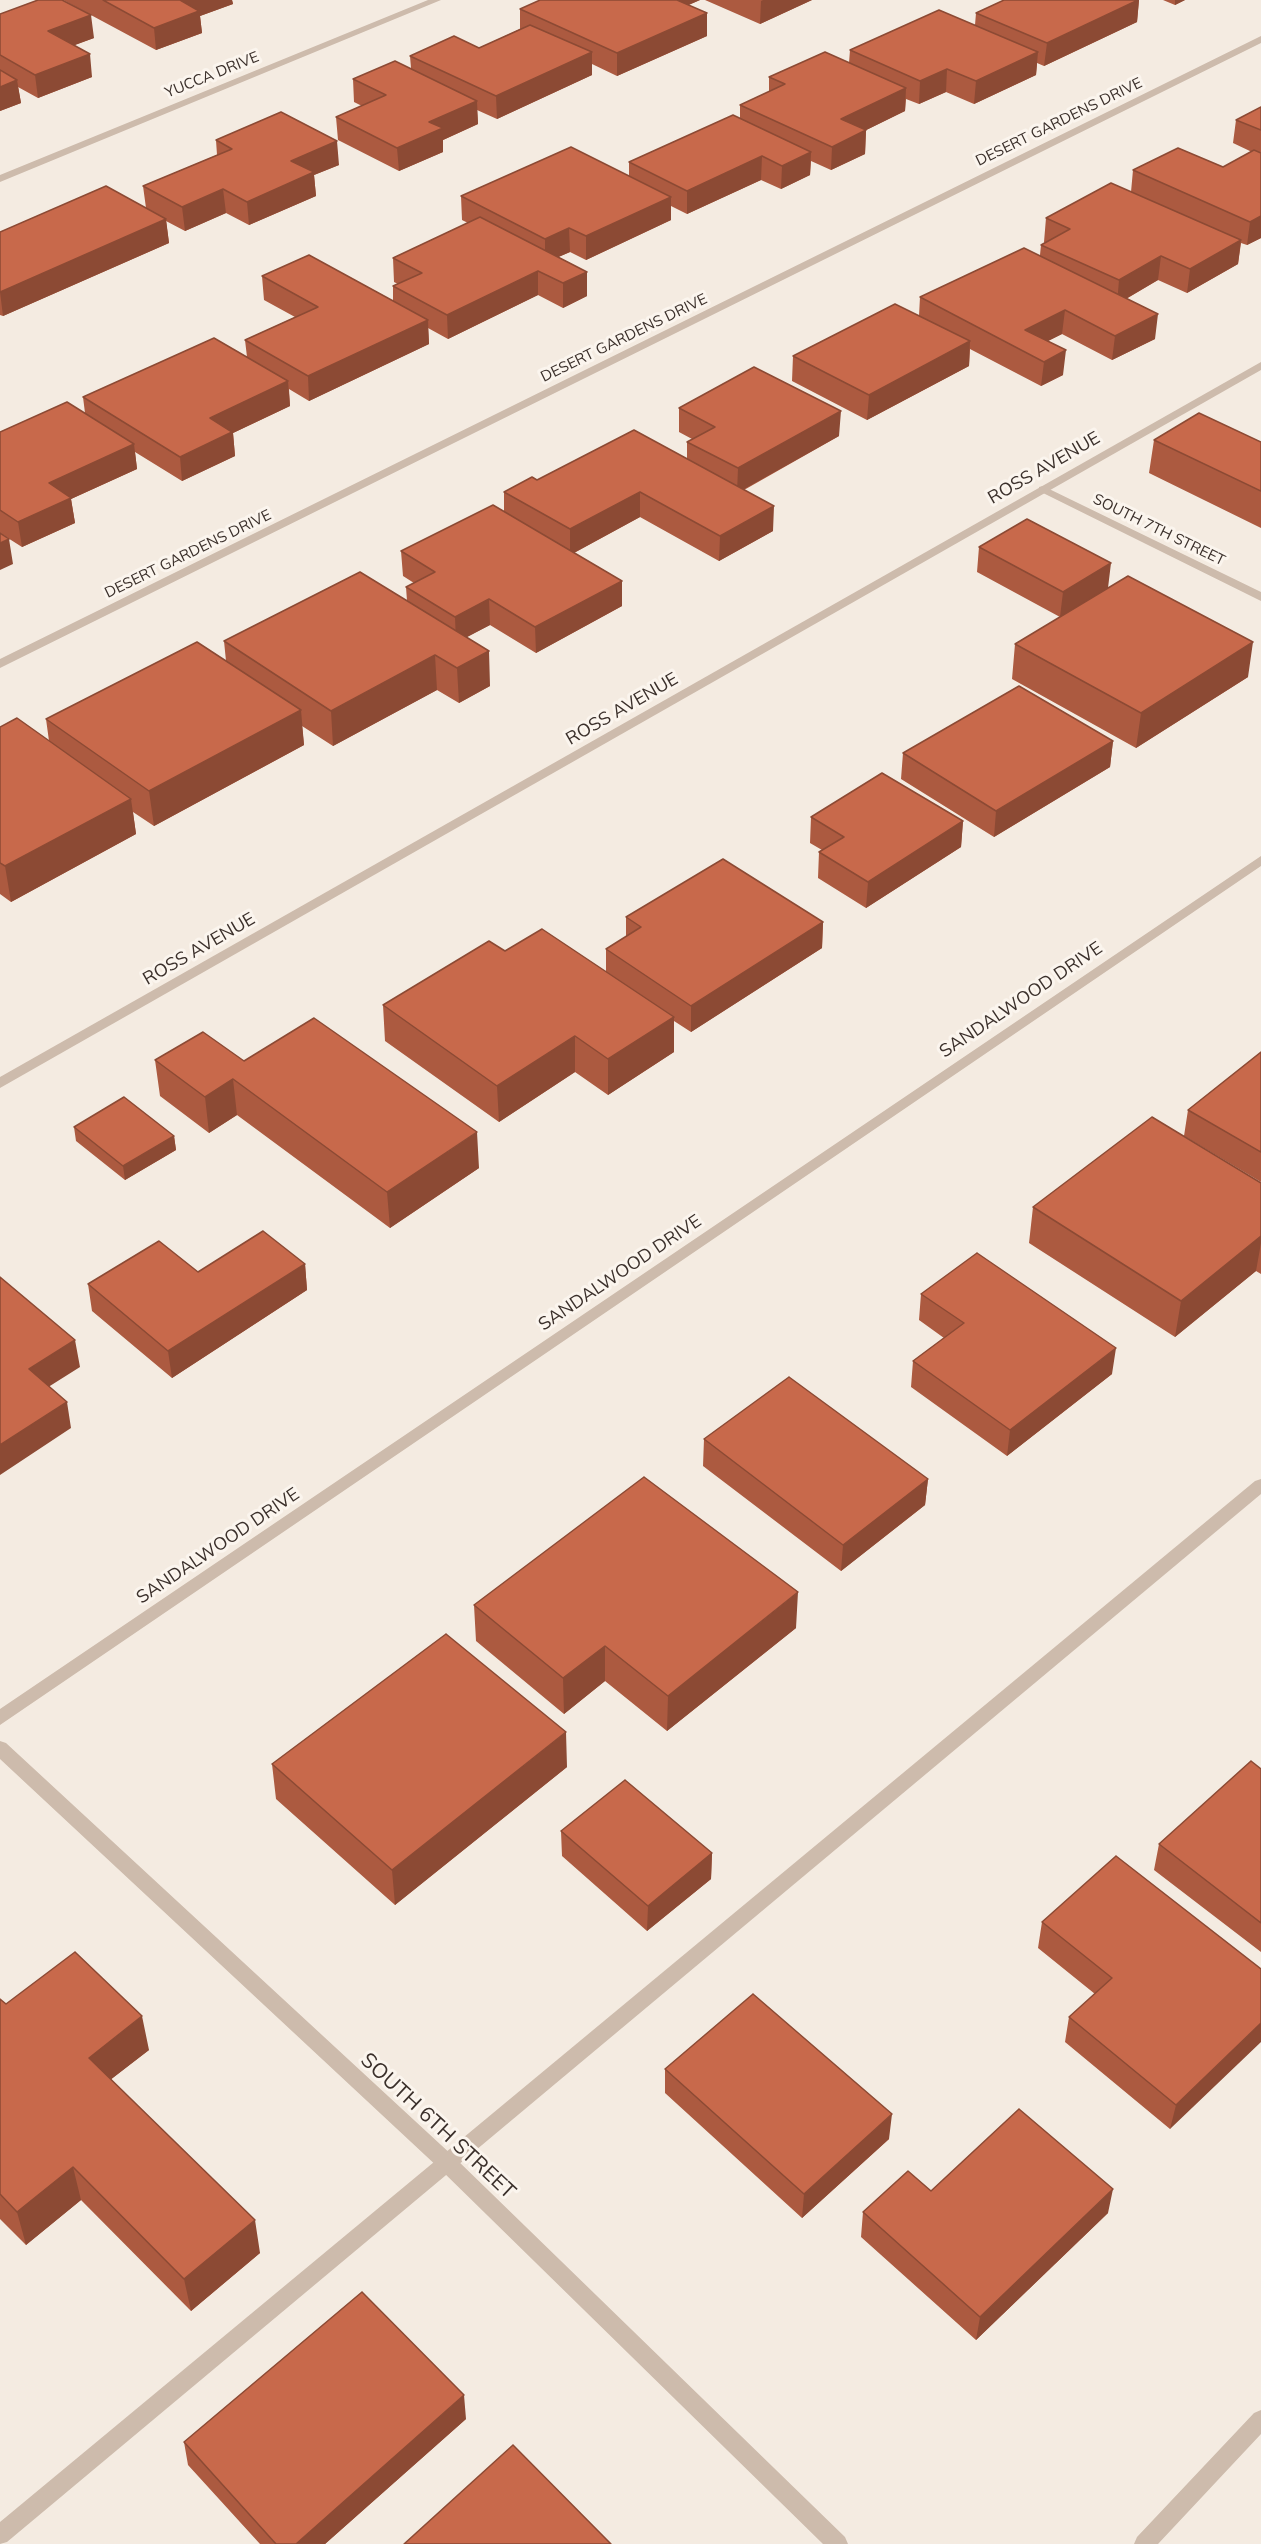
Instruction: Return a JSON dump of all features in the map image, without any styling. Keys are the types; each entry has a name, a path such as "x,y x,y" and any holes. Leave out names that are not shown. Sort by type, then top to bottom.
{"street":[{"name":"YUCCA DRIVE","path":"0,179 436,0"},
{"name":"DESERT GARDENS DRIVE","path":"0,664 1261,39"},
{"name":"ROSS AVENUE","path":"0,1083 1261,365"},
{"name":"SOUTH 7TH STREET","path":"1043,489 1261,597"},
{"name":"SANDALWOOD DRIVE","path":"0,1718 1261,860"},
{"path":"0,2535 1261,1485"},
{"name":"SOUTH 6TH STREET","path":"0,1748 447,2163 838,2544"},
{"path":"1144,2544 1261,2421"}],"building":[{"path":"38,0 62,0 91,15 48,31 90,54 35,75 0,55 0,14"},
{"path":"103,0 180,0 199,11 154,28"},
{"path":"540,0 677,0 707,13 617,53 520,9"},
{"path":"1004,0 1138,0 1047,43 976,13"},
{"path":"939,10 1038,52 976,81 947,69 920,81 850,50"},
{"path":"530,25 592,52 496,96 410,56 454,36 479,48"},
{"path":"825,52 906,88 841,119 866,130 832,147 740,105 785,84 769,77"},
{"path":"395,61 477,101 429,122 443,128 397,148 336,117 386,95 353,79"},
{"path":"0,70 17,80 0,87"},
{"path":"1261,107 1261,130 1236,120"},
{"path":"281,112 337,141 291,161 314,172 247,202 223,189 182,207 143,186 232,149 216,140"},
{"path":"733,115 811,152 782,166 762,156 687,191 629,162"},
{"path":"571,147 671,197 586,236 569,228 545,239 461,196"},
{"path":"1178,148 1223,167 1254,150 1261,153 1261,216 1250,222 1133,170"},
{"path":"1111,183 1241,240 1190,269 1161,256 1119,280 1041,245 1070,229 1046,218"},
{"path":"106,186 166,219 0,292 0,232"},
{"path":"480,217 587,272 563,283 538,271 447,315 393,286 422,273 393,258"},
{"path":"1024,248 1158,314 1115,336 1065,310 1025,330 1066,350 1044,362 920,297"},
{"path":"309,255 428,320 308,376 245,340 318,307 262,276"},
{"path":"895,304 970,341 869,395 793,356"},
{"path":"214,338 288,381 210,418 232,432 180,457 83,397"},
{"path":"754,367 841,411 738,468 687,442 715,427 679,408"},
{"path":"67,402 134,444 49,483 71,498 18,522 0,510 0,432"},
{"path":"1199,413 1261,442 1261,491 1154,440"},
{"path":"634,430 774,506 720,536 640,492 570,529 504,492 532,477 537,480"},
{"path":"493,505 622,581 535,627 489,599 455,617 406,587 435,572 401,551"},
{"path":"1027,519 1111,563 1063,592 979,547"},
{"path":"0,533 9,539 0,543"},
{"path":"360,572 489,651 457,668 435,655 331,711 224,641"},
{"path":"1128,576 1253,642 1141,713 1015,644"},
{"path":"197,642 301,710 149,791 46,719"},
{"path":"1019,686 1113,741 996,811 903,753"},
{"path":"17,718 131,799 5,866 0,863 0,727"},
{"path":"882,773 963,821 868,882 819,852 844,837 811,817"},
{"path":"723,859 823,922 691,1006 606,949 641,927 626,917"},
{"path":"542,929 674,1017 608,1059 575,1036 497,1086 383,1005 489,941 505,951"},
{"path":"314,1018 477,1132 387,1192 233,1079 205,1097 155,1060 203,1032 244,1061"},
{"path":"1261,1052 1261,1152 1188,1110"},
{"path":"124,1097 174,1136 123,1166 74,1127"},
{"path":"1152,1117 1261,1183 1261,1236 1181,1301 1033,1207"},
{"path":"263,1231 305,1264 168,1351 88,1284 159,1241 198,1272"},
{"path":"977,1253 1116,1348 1010,1430 913,1361 964,1323 921,1294"},
{"path":"0,1277 75,1340 29,1369 67,1402 0,1445"},
{"path":"789,1377 928,1479 843,1545 704,1439"},
{"path":"644,1477 798,1592 668,1696 605,1646 563,1678 474,1605"},
{"path":"446,1634 566,1732 392,1870 272,1764"},
{"path":"1251,1761 1261,1769 1261,1923 1159,1844"},
{"path":"625,1780 712,1853 648,1906 561,1831"},
{"path":"1116,1856 1261,1969 1261,2023 1176,2105 1069,2017 1112,1978 1042,1922"},
{"path":"75,1952 142,2016 89,2058 255,2220 184,2279 73,2167 17,2212 0,2194 0,1999 6,2004"},
{"path":"753,1994 892,2114 804,2194 665,2069"},
{"path":"1019,2109 1113,2189 980,2317 863,2212 908,2171 931,2191"},
{"path":"362,2292 464,2395 296,2544 276,2544 184,2442"},
{"path":"513,2445 611,2544 404,2544"}]}
